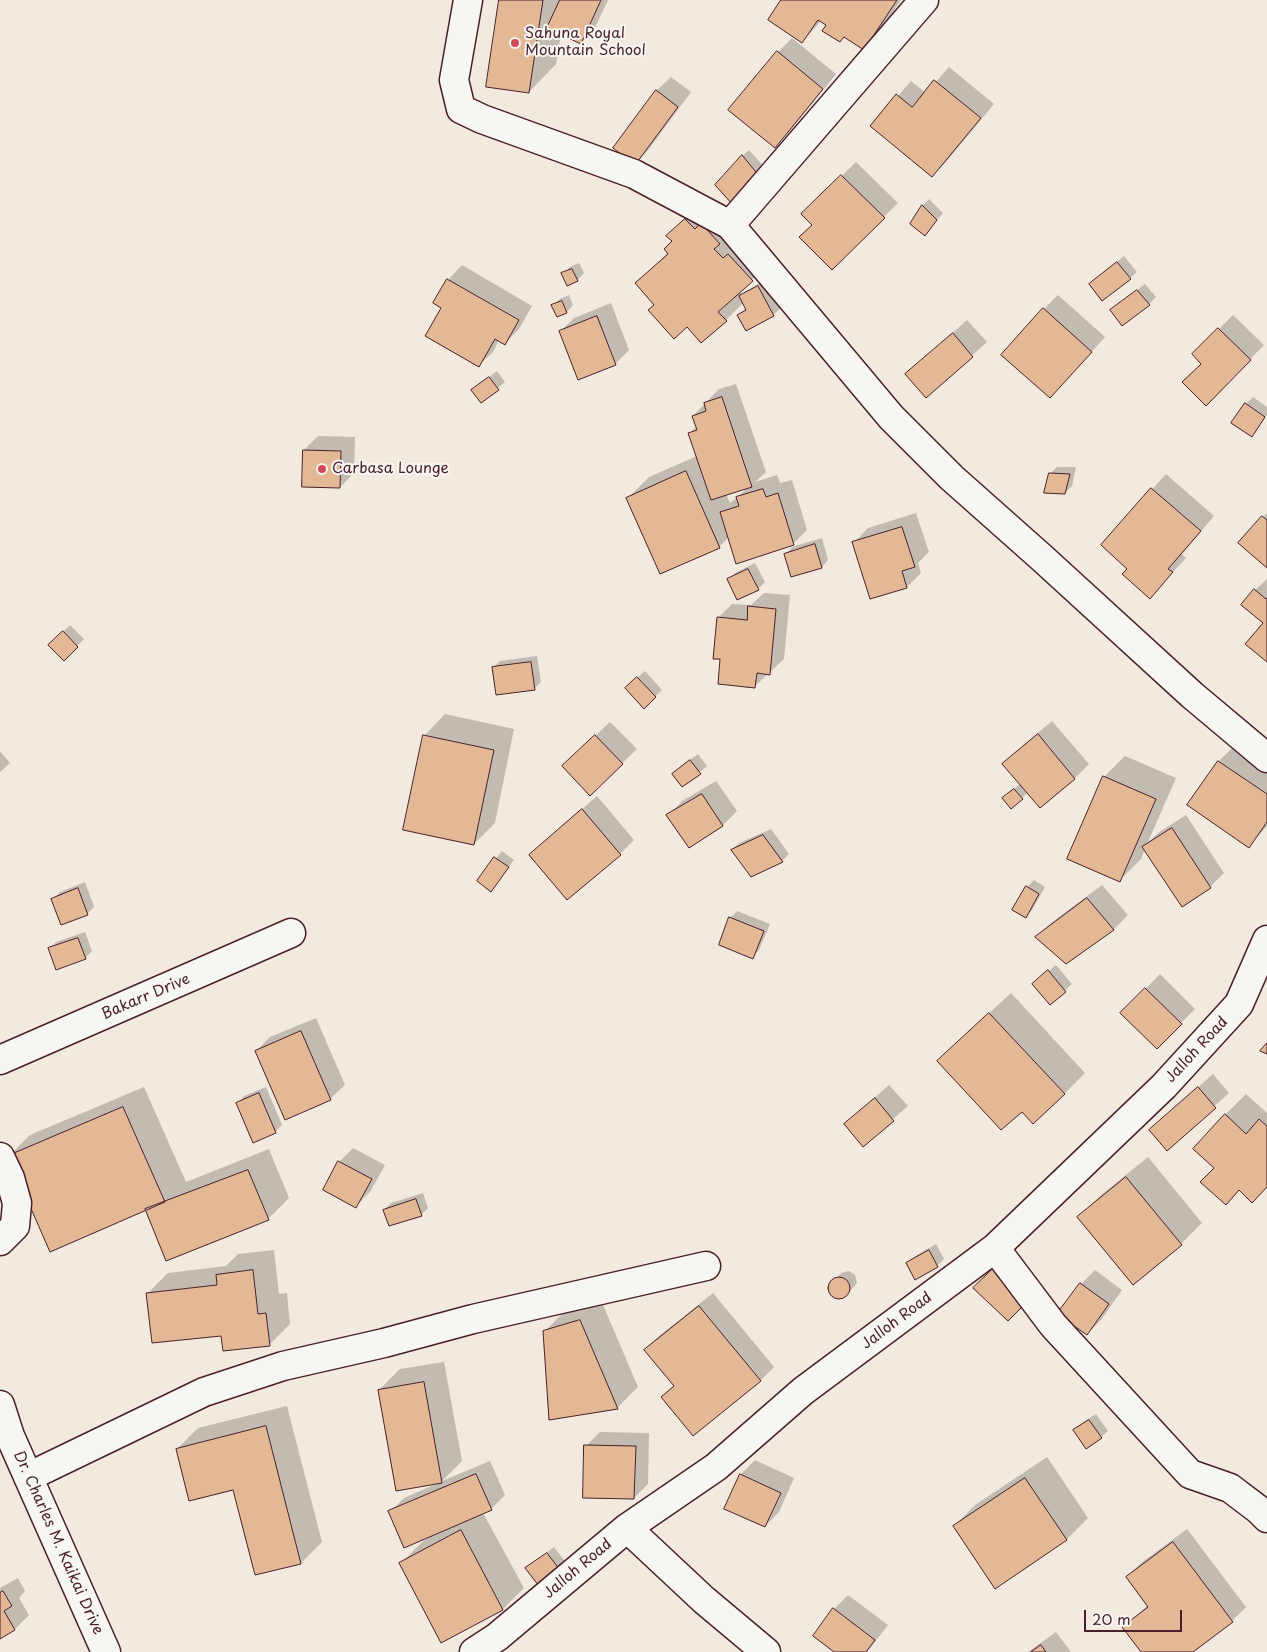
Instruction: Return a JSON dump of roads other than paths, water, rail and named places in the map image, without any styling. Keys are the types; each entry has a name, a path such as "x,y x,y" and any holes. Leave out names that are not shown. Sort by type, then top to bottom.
{"street":[{"path":"468,0 454,80 460,109 482,119 634,174 730,225 891,417 952,478 1192,695 1267,758"},
{"path":"730,225 924,0"},
{"name":"Bakarr Drive","path":"0,1060 291,933"},
{"name":"Jalloh Road","path":"474,1652 497,1637 627,1528 716,1467 803,1391 995,1248 1164,1086 1240,1004 1267,940"},
{"path":"0,1157 10,1178 17,1203 15,1226 0,1240"},
{"path":"995,1248 1053,1325 1190,1474 1230,1488 1267,1518"},
{"path":"28,1477 204,1392 274,1369 384,1343 473,1319 706,1266"},
{"name":"Dr. Charles M. Kaikai Drive","path":"0,1404 10,1436 106,1652"},
{"path":"627,1528 704,1600 766,1652"}],"place":[{"name":"Sahuna Royal Mountain School","path":"515,43"},
{"name":"Carbasa Lounge","path":"322,469"}]}
